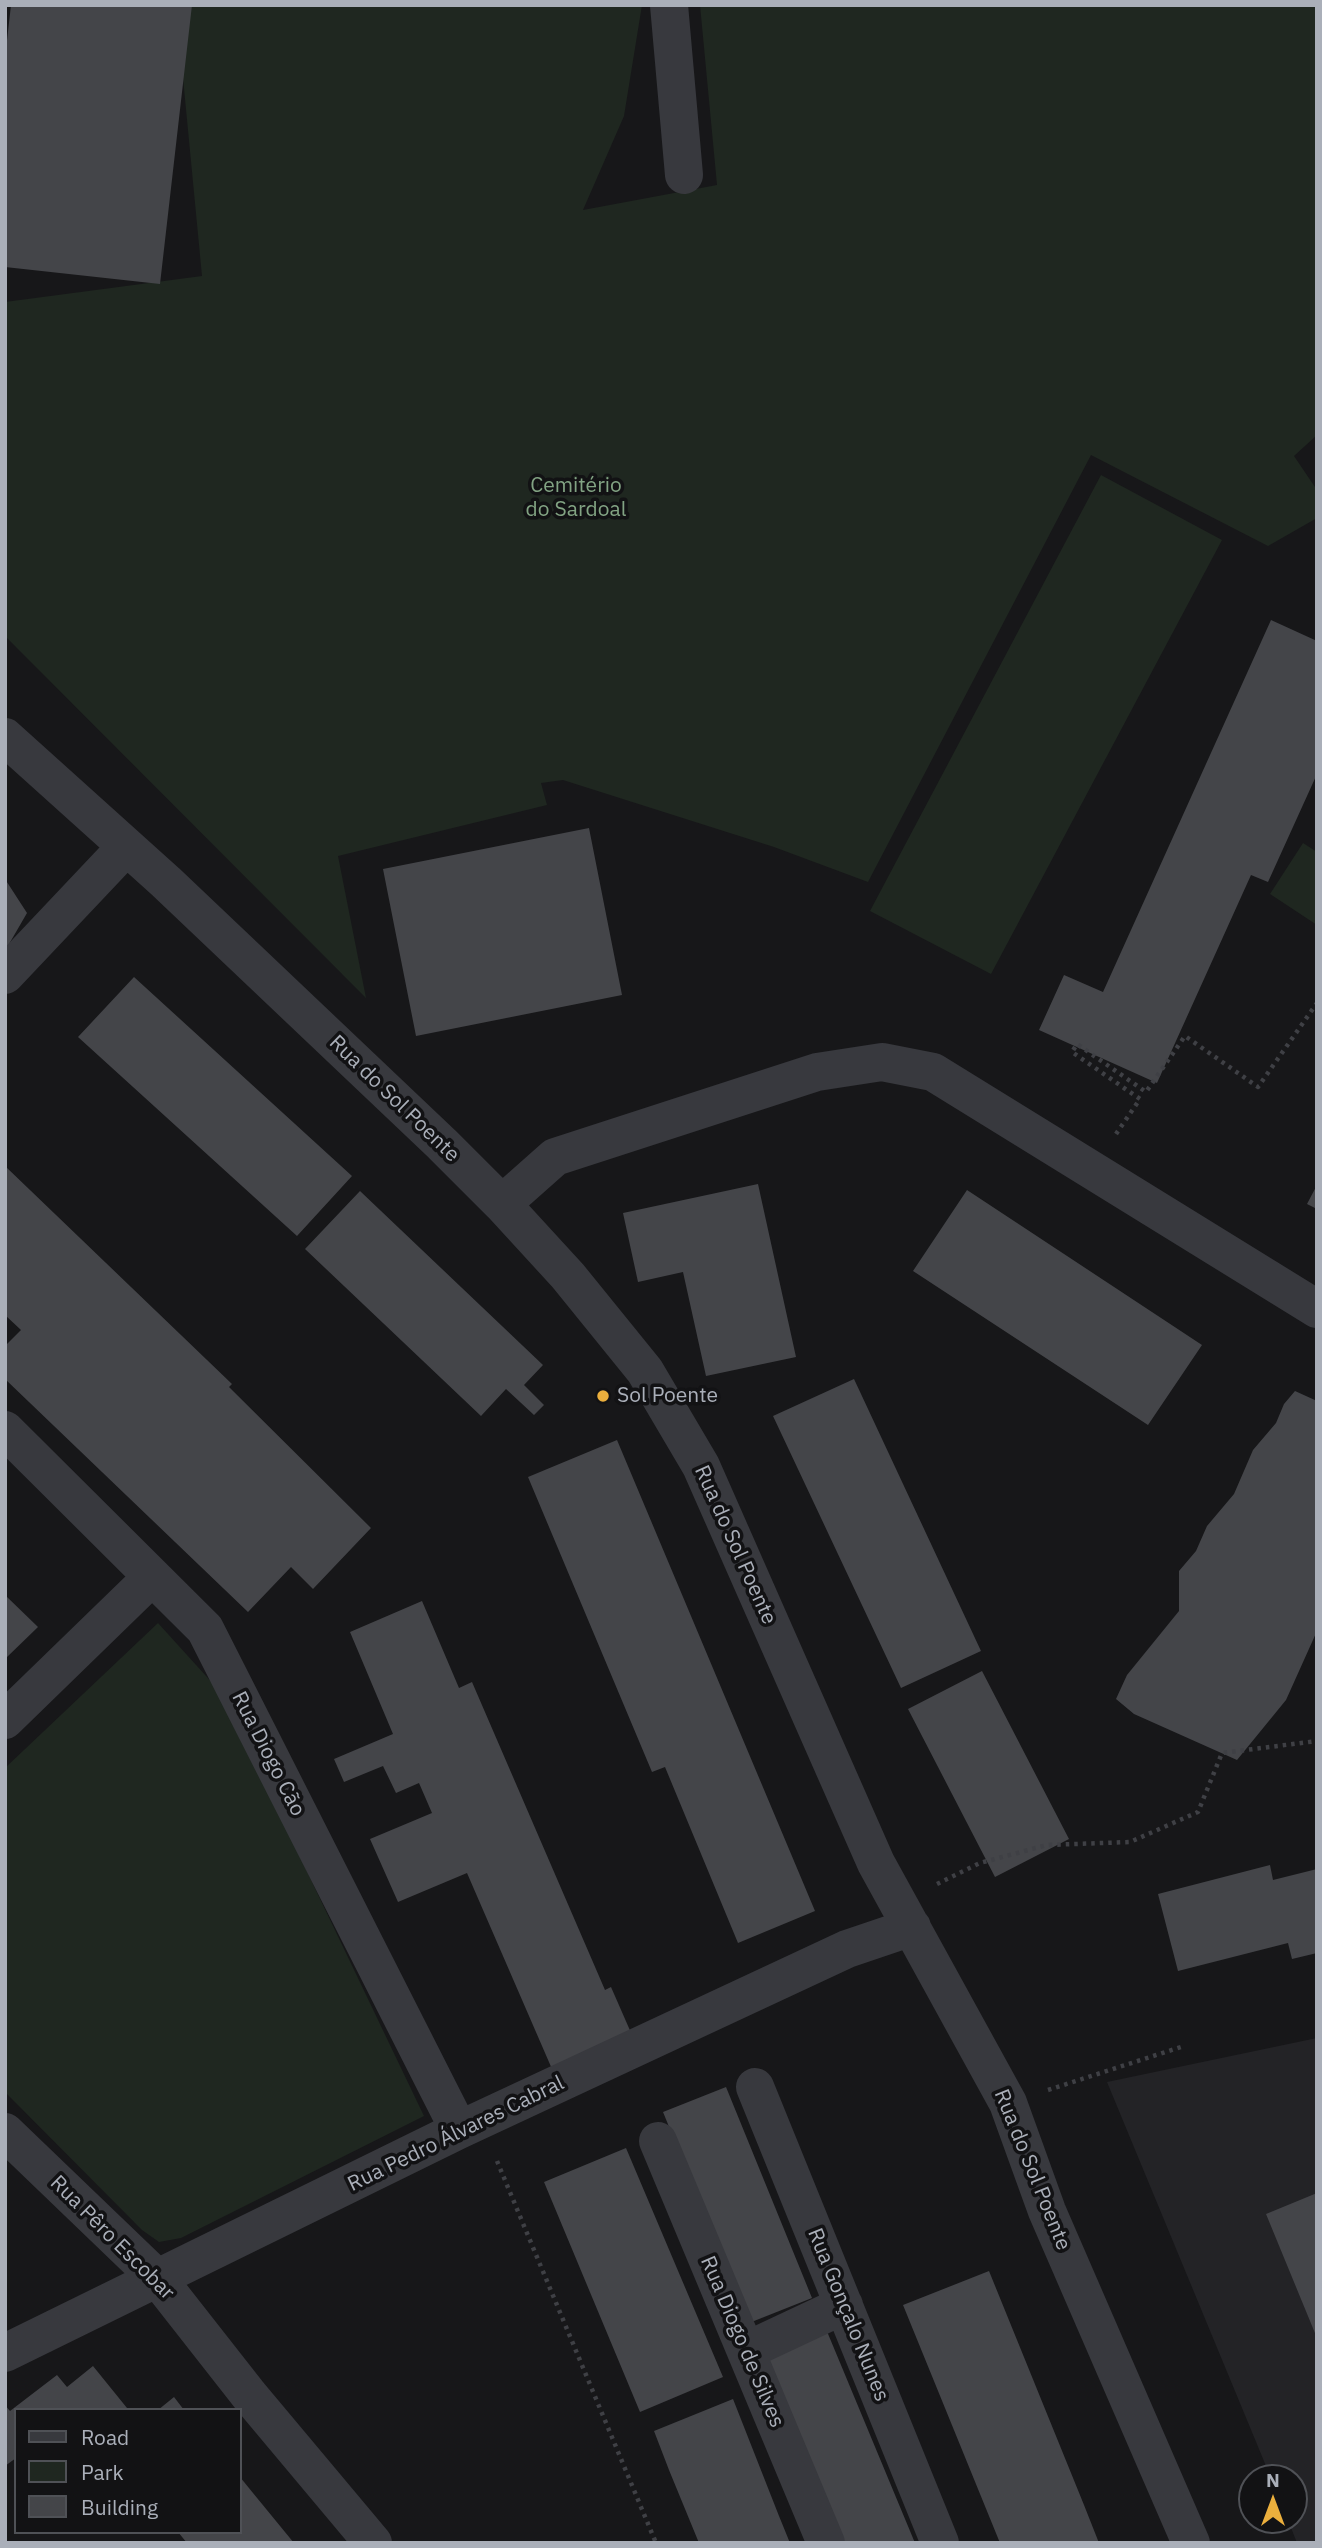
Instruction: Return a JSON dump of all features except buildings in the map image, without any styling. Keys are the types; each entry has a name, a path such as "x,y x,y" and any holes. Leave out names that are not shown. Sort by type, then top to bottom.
{"street":[{"path":"669,5 684,175"},
{"name":"Rua do Sol Poente","path":"5,737 126,846 393,1097 502,1204 568,1276 645,1371 701,1466 876,1863 1008,2103 1048,2211 1191,2543"},
{"path":"5,975 126,846"},
{"path":"502,1204 555,1157 817,1072 882,1062 933,1072 1317,1309"},
{"name":"Rua Diogo Cão","path":"5,1430 205,1629 470,2126"},
{"path":"5,1720 152,1577"},
{"name":"Rua Pedro Álvares Cabral","path":"5,2353 470,2126 847,1950 905,1915"},
{"name":"Rua Gonçalo Nunes","path":"755,2087 940,2543"},
{"name":"Rua Pêro Escobar","path":"5,2132 158,2279 249,2395 373,2543"},
{"name":"Rua Diogo de Silves","path":"658,2141 826,2543"},
{"path":"746,2351 844,2305"}],"path":[{"path":"1091,1170 1140,1100 1072,1052 1077,1044 1146,1092 1185,1036 1258,1087 1317,1003"},
{"path":"905,1915 980,1863 1048,1845 1130,1842 1198,1812 1223,1753 1317,1741"},
{"path":"470,2126 656,2543"}],"shaded area":[{"path":"1317,2038 1317,2543 1297,2543 1293,2534 1308,2534 1308,2464 1265,2464 1107,2082"}],"green space":[{"name":"Cemitério do Sardoal","path":"176,5 642,5 624,116 583,210 717,185 700,5 1317,5 1317,435 1294,456 1317,490 1317,518 1268,546 1091,455 868,882 774,847 563,780 541,783 547,805 338,856 366,998 5,636 5,302 202,276"},
{"path":"1101,475 1222,540 991,974 870,911"},
{"path":"1303,843 1317,852 1317,925 1270,894"},
{"path":"158,1623 216,1687 424,2116 181,2238 159,2242 142,2230 5,2092 5,1768"}],"place":[{"name":"Sol Poente","path":"603,1396"}]}
